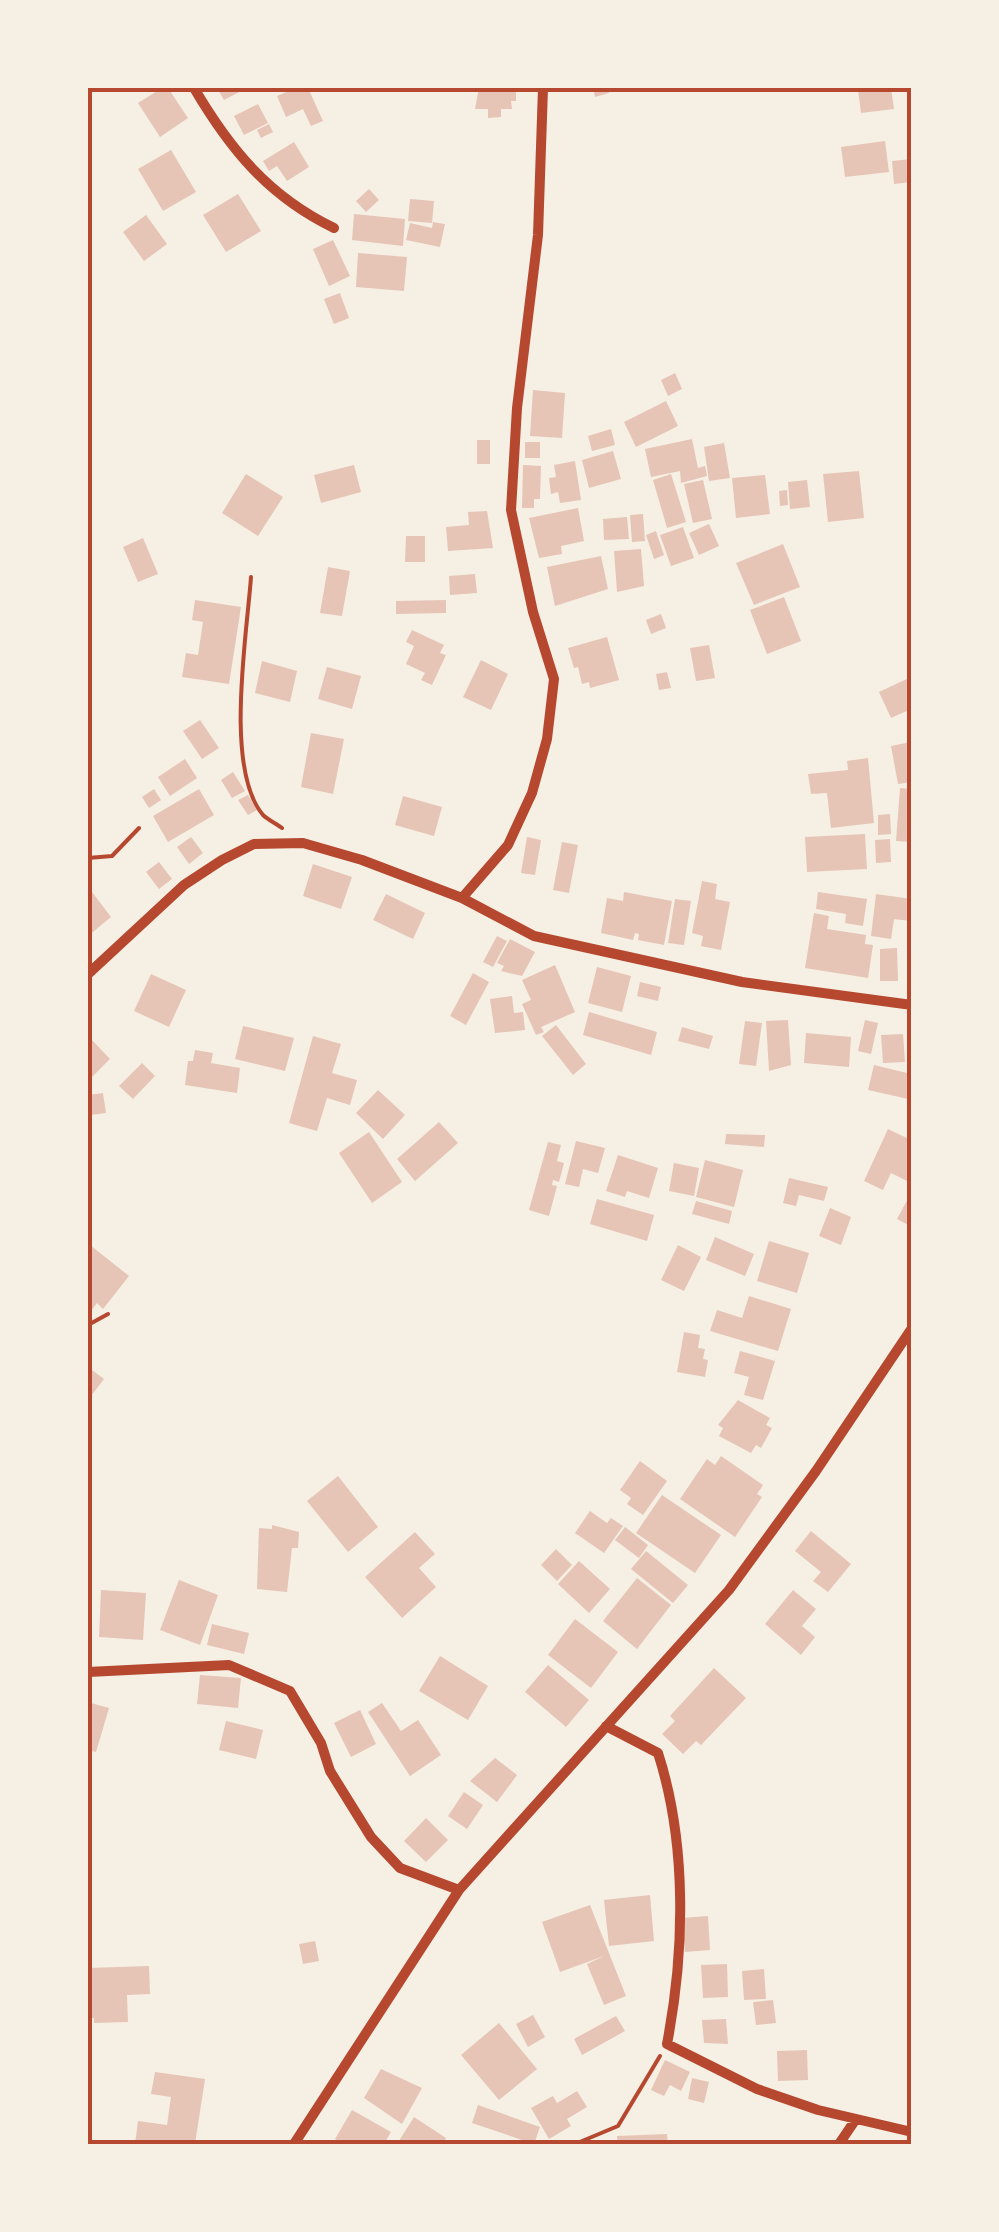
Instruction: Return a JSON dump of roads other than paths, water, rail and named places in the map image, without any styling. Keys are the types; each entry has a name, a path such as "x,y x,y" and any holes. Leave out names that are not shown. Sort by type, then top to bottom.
{"street":[{"path":"194,88 222,134 264,182 283,200 334,228"},
{"path":"462,898 508,846 532,793 547,739 554,679 533,612 511,510 538,235 543,88"},
{"path":"88,974 184,885 222,860 254,844 303,843 362,860 462,898 534,936 742,982 912,1005"},
{"path":"294,2144 459,1890 729,1590 816,1471 912,1328"},
{"path":"88,1672 229,1665 290,1692 321,1742 330,1771 371,1836 400,1868 459,1890"},
{"path":"606,1726 658,1753 668,1785 678,1867 675,2004 667,2044 757,2089 912,2132"},
{"path":"838,2144 856,2119"}]}
